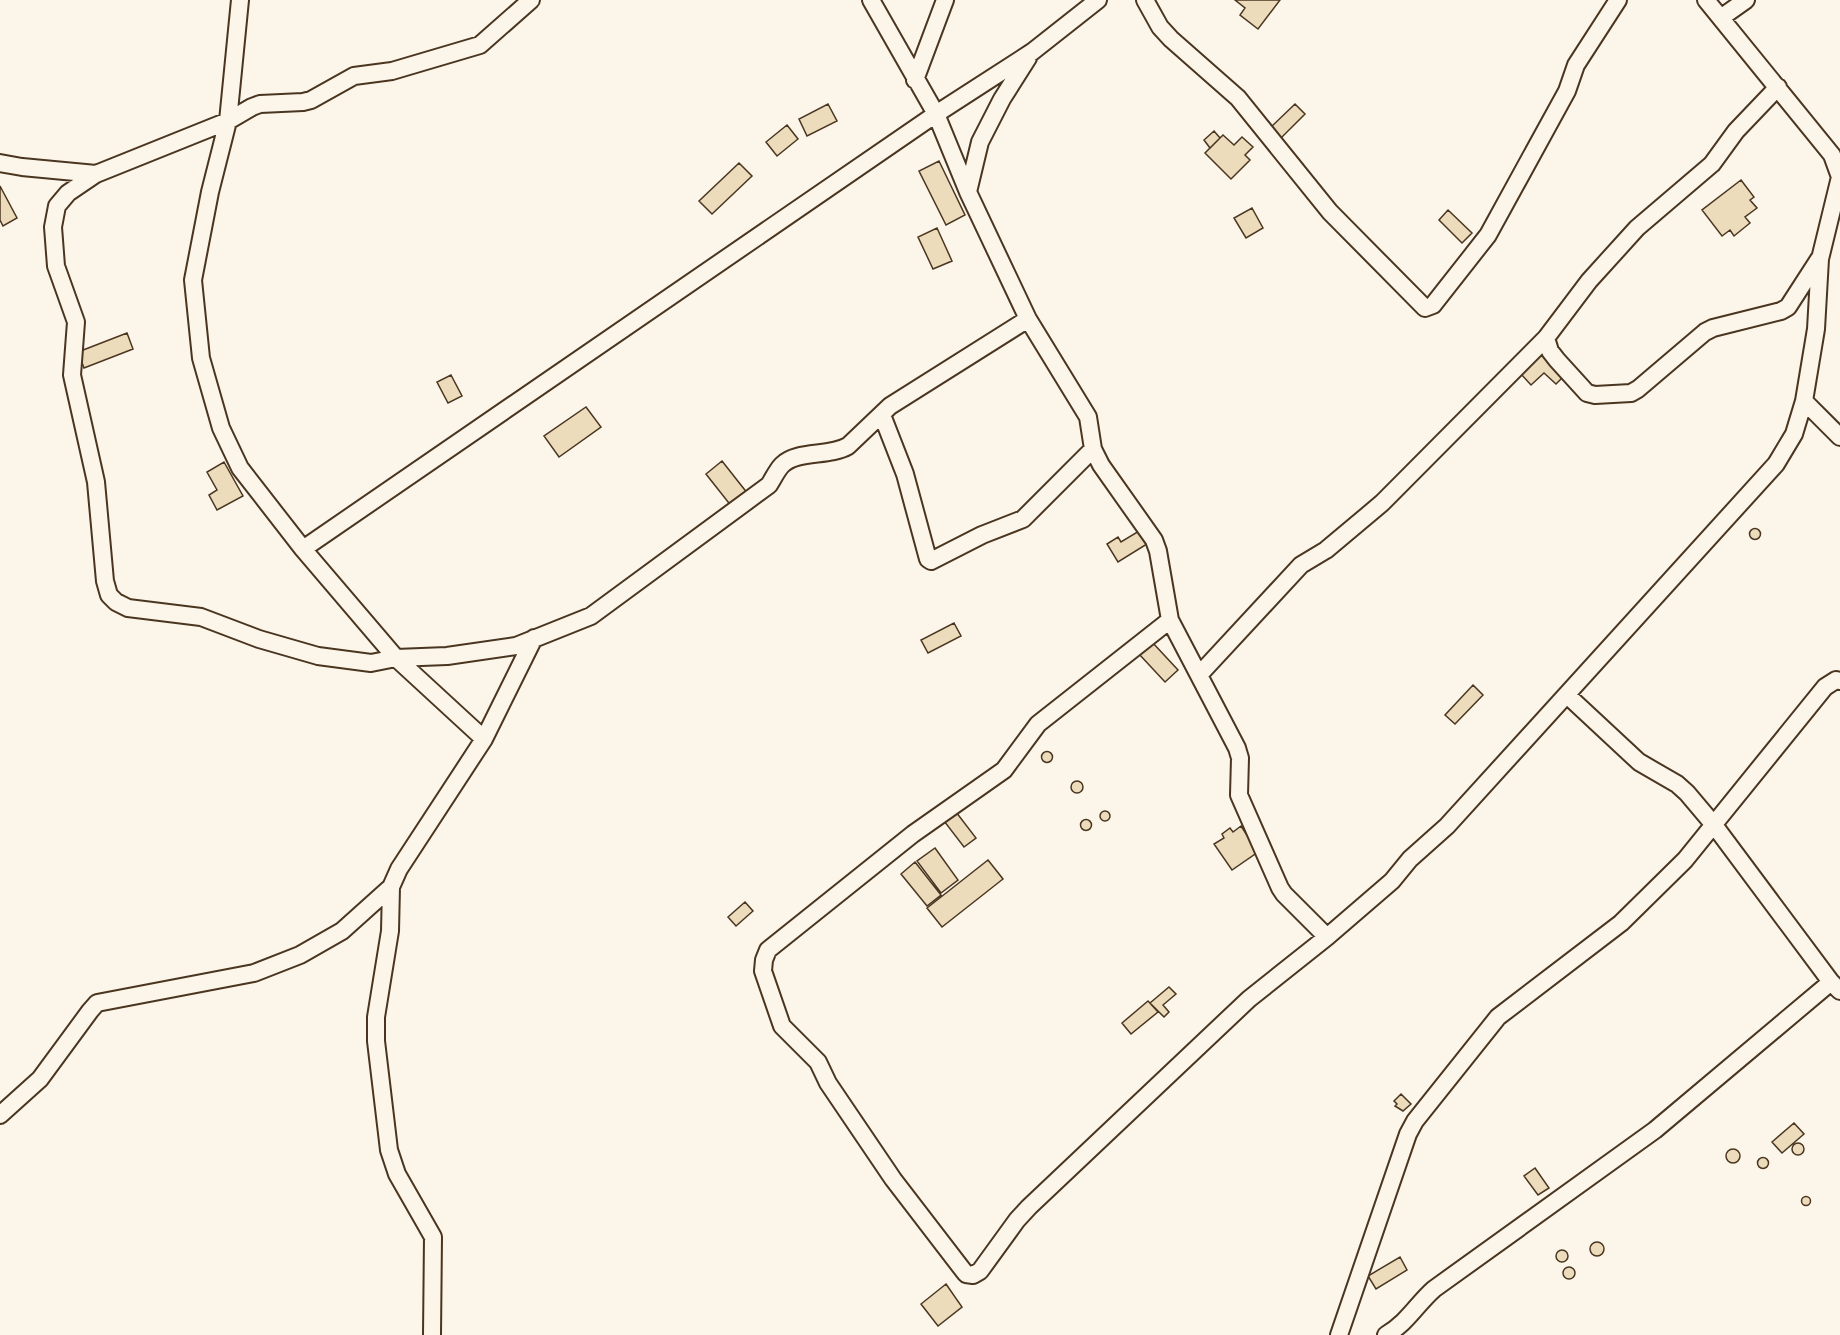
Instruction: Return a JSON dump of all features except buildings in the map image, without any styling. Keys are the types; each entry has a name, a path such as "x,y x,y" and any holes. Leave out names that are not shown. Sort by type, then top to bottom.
{"street":[{"path":"240,0 228,121 210,192 193,280 201,358 222,428 240,468 303,549 396,658 484,739"},
{"path":"531,0 480,45 392,71 354,76 311,100 252,106 228,121 96,174 68,192 57,206 53,227 56,266 76,322 72,375 96,482 105,581 109,595 116,602 128,608 201,617 259,639 318,656 371,663 396,658 447,656 516,646 591,616 769,485 782,465 791,459 840,451 890,406 1028,319"},
{"path":"871,0 936,114 968,192 1028,319 1088,417 1093,449 1106,472 1154,540 1170,620 1236,748 1240,758 1239,795 1280,888 1327,937"},
{"path":"915,80 945,0"},
{"path":"303,549 936,114 1032,52 1098,0"},
{"path":"1144,0 1171,39 1238,98 1330,212 1425,308 1433,305 1488,235 1567,91 1576,65 1618,0"},
{"path":"1170,620 1038,724 1004,770 913,834 768,950 764,960 763,971 782,1026 818,1062 828,1083 893,1179 966,1274 973,1275 980,1271 1029,1207 1249,999 1327,937 1392,881 1410,859 1447,826 1776,464 1794,434 1804,400 1816,329 1820,259 1840,177 1832,155 1706,0"},
{"path":"1722,17 1746,0"},
{"path":"968,192 980,142 1002,99 1032,52"},
{"path":"1199,675 1301,565 1326,550 1382,503 1546,338 1589,281 1637,228 1712,164 1736,131 1778,87"},
{"path":"0,163 96,174"},
{"path":"1546,338 1550,351 1587,393 1595,395 1631,393 1705,332 1781,311 1788,307 1820,259"},
{"path":"1804,400 1840,437"},
{"path":"882,415 905,474 928,559 931,561 982,535 1023,519 1093,449"},
{"path":"432,1335 433,1237 397,1174 389,1150 376,1041 376,1017 390,931 391,888 399,869 484,739 534,638"},
{"path":"1339,1335 1408,1134 1415,1121 1498,1017 1620,923 1685,860 1825,687 1836,680 1840,681"},
{"path":"1386,1335 1405,1323 1434,1289 1655,1131 1836,986 1714,825 1677,784 1639,762 1567,695"},
{"path":"0,1115 40,1079 97,1003 264,970 300,955 342,931 391,888"}]}
